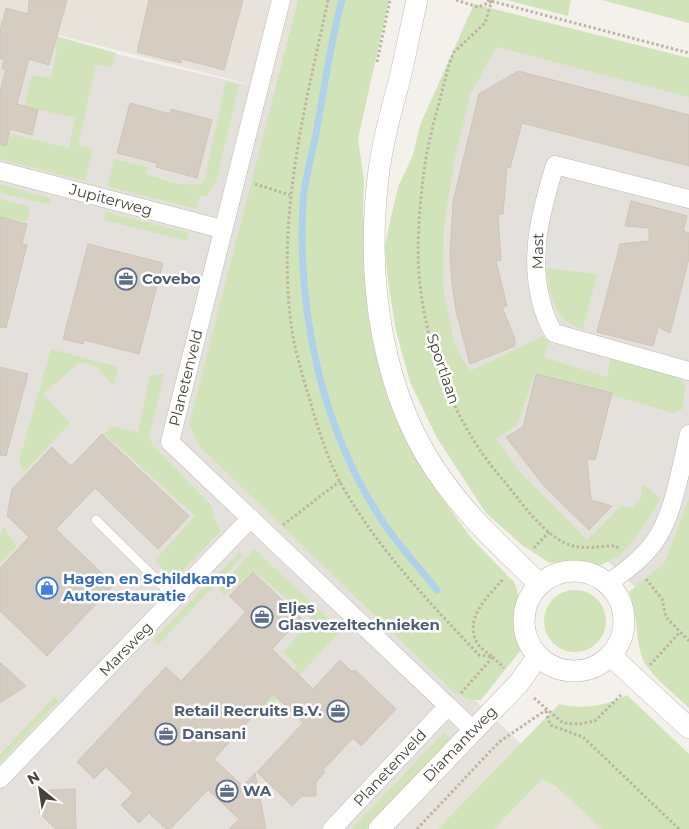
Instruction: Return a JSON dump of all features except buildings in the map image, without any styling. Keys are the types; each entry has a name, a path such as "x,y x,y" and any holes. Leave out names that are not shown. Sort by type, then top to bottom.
{"street":[{"name":"Planetenveld","path":"281,0 170,442 474,730"},
{"path":"417,0 384,141 373,229 375,285 385,345 400,399 420,444 445,484 482,528 539,584"},
{"name":"Mast","path":"689,199 555,165 540,214 535,248 538,288 547,324 554,333 689,371"},
{"name":"Jupiterweg","path":"0,171 222,230"},
{"path":"609,583 633,564 655,540 669,511 689,434"},
{"name":"Marsweg","path":"0,779 251,518"},
{"path":"562,572 587,572 609,583 623,606 624,633 611,656 594,668 574,672 555,668 538,656 527,639 524,620 528,601 539,584 562,572"},
{"name":"Diamantweg","path":"378,829 519,682 538,656"},
{"path":"611,656 689,728"},
{"name":"Planetenveld","path":"332,829 448,706"}],"lane":[{"path":"96,520 175,598"}],"path":[{"path":"328,0 297,148 289,203 288,264 291,325 302,372 319,431 340,481 405,575 478,655 493,657"},
{"path":"377,62 390,0"},
{"path":"456,0 478,8 490,0 689,53"},
{"name":"Sportlaan","path":"490,0 485,22 454,52 449,64 423,178 419,231 420,285 433,350 453,402 486,460 549,532 563,544 580,548 616,546 662,599 666,617 689,641"},
{"path":"271,537 295,514 340,481"},
{"path":"493,657 476,642 473,625 476,611 549,532"},
{"path":"448,706 493,657"},
{"name":"Diamantweg","path":"417,829 499,742 546,710 550,725 583,737 679,829"}],"shaded area":[{"path":"0,0 317,0 291,95 0,20"},
{"path":"480,23 689,78 689,638 601,555 520,529 415,276"},
{"path":"0,27 291,95 197,438 479,704 359,829 0,829"},
{"path":"574,199 611,207 598,259 585,258 580,272 550,267 549,234 565,232"},
{"path":"49,213 81,220 48,356 0,344 0,321 17,326 22,321"},
{"path":"479,704 611,829 358,829"}],"green space":[{"path":"298,0 389,0 358,139 364,180 363,209 368,317 382,375 401,427 433,486 472,539 514,582 516,588 519,605 521,650 481,700 470,700 454,692 201,448 189,425"},
{"path":"507,0 571,0 568,16"},
{"path":"602,0 689,0 689,23"},
{"path":"474,4 689,58 689,97 496,47 470,95 455,157 444,225 443,287 455,346 470,371 543,336 549,342 544,357 607,377 611,358 678,376 685,386 683,409 673,413 535,373 517,425 496,439 522,474 587,540 621,506 632,508 640,500 643,484 655,493 660,500 638,535 619,556 599,566 575,561 550,563 523,546 486,513 437,438 410,382 396,331 385,247 398,187 413,155 420,125"},
{"path":"0,20 116,53 112,67 96,65 78,145 93,149 85,181 0,159 0,131 69,148 75,118 24,106 32,75 51,78 57,46 0,33"},
{"path":"226,81 239,85 216,182 207,196 200,196 196,209 107,186 114,159 147,167 146,174 168,181 190,185 204,182"},
{"path":"0,184 50,198 51,205 0,193"},
{"path":"0,199 30,207 27,222 0,217"},
{"path":"106,212 189,233 187,241 104,220"},
{"path":"546,268 597,274 583,329 565,320 559,313 552,297"},
{"path":"51,349 118,367 113,385 97,367 80,362 43,394 70,423 24,473 19,461"},
{"path":"164,374 149,437 153,446 212,506 214,518 221,531 173,581 155,560 195,516 104,434 112,426 138,433 150,375"},
{"path":"689,498 689,708 656,677 645,663 640,649 634,608 629,592 665,562"},
{"path":"3,526 17,546 0,563 0,536"},
{"path":"254,549 341,630 257,721 251,713 297,666 283,652 311,619 254,571 224,596 219,587"},
{"path":"239,552 244,555 158,645 153,640"},
{"path":"569,590 581,590 597,599 604,609 606,621 604,633 597,643 581,652 569,652 558,647 549,638 544,627 544,615 549,604 558,595"},
{"path":"627,695 689,754 689,829 602,829 557,787 542,779 494,829 438,829 559,704 577,707 594,706"},
{"path":"54,697 59,701 0,763 0,754"},
{"path":"444,733 451,739 366,829 351,829"}],"waterway":[{"path":"342,0 303,201 304,287 310,330 318,372 330,413 364,491 387,528 437,590"}],"place":[{"name":"Covebo","path":"126,279"},
{"name":"Hagen en Schildkamp Autorestauratie","path":"47,588"},
{"name":"Eljes Glasvezeltechnieken","path":"262,617"},
{"name":"Retail Recruits B.V.","path":"338,711"},
{"name":"Dansani","path":"166,734"},
{"name":"WA","path":"227,791"}]}
